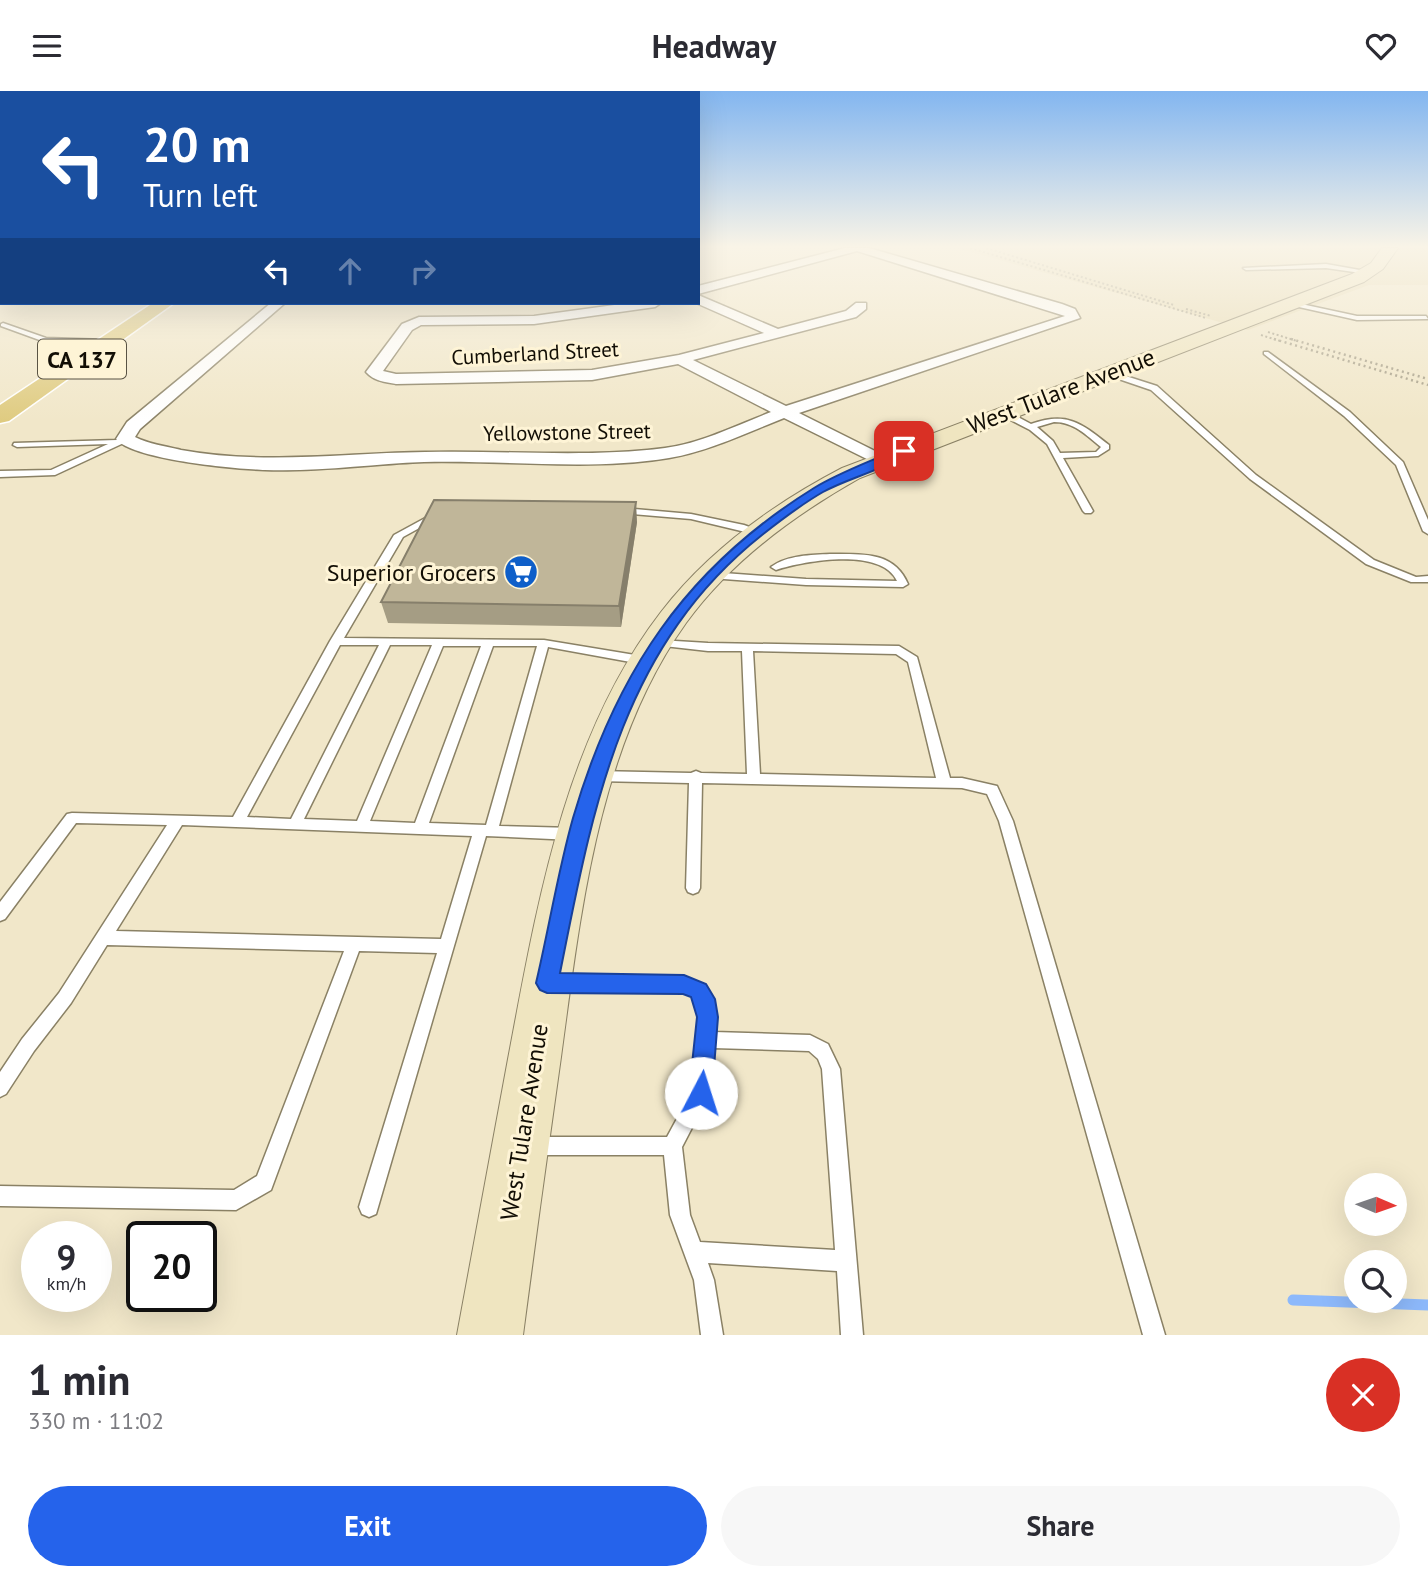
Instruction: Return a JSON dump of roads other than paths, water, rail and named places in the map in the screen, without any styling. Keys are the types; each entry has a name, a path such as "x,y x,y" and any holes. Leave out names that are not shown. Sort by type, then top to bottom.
{"main road":[{"name":"CA 137","path":"0,416 161,306"},
{"path":"115,337 157,319 176,306"},
{"name":"West Tulare Avenue","path":"490,1335 547,983 579,834 608,740 653,652 709,575 758,532 819,489 879,460 1017,420 1110,373 1286,306"}],"street":[{"path":"125,439 133,426 275,306"},
{"name":"Cumberland Street","path":"634,306 544,319 419,321 407,327 374,368 376,375 408,379 560,377 613,372 680,359 851,314 861,306"},
{"path":"714,306 776,333"},
{"name":"Yellowstone Street","path":"125,439 141,447 212,461 267,465 424,457 643,456 699,446 785,412 1066,321 1074,315 1054,306"},
{"path":"680,359 879,460"}],"lane":[{"path":"1301,306 1356,318 1426,319"},
{"path":"3,325 45,340 115,337"},
{"path":"1266,353 1347,414 1400,464 1428,531"},
{"path":"1110,373 1154,388 1253,477 1370,562 1415,580 1428,579"},
{"path":"1017,420 1054,417 1065,419 1106,447 1098,454 1057,456"},
{"path":"1017,420 1049,443 1088,511"},
{"path":"17,445 125,439"},
{"path":"0,474 52,473 125,439"},
{"path":"237,822 336,641 398,535 431,515 457,509"},
{"path":"612,510 678,513 718,519 758,532"},
{"path":"709,575 806,582 903,584 892,566 871,559 798,559 776,567"},
{"path":"336,641 544,643 653,652 747,648 899,650 912,660 944,782"},
{"path":"295,824 386,642"},
{"path":"361,827 439,642"},
{"path":"420,828 488,643"},
{"path":"369,1207 447,946 544,643"},
{"path":"747,648 754,778"},
{"path":"596,776 944,782 982,786 992,790 1006,821 1154,1335"},
{"path":"693,888 696,776"},
{"path":"0,914 72,818 579,834"},
{"path":"1,1084 65,998 178,820"},
{"path":"103,938 447,946"},
{"path":"0,1196 236,1200 264,1183 354,944"},
{"path":"547,983 684,985 698,991 704,999 708,1017 701,1093 672,1146 680,1215 704,1280 712,1335"},
{"path":"705,1040 810,1043 820,1047 826,1056 831,1069 852,1335"},
{"path":"520,1146 672,1146"},
{"path":"694,1252 846,1261"}],"waterway":[{"path":"1293,1300 1428,1305"}],"place":[{"name":"Superior Grocers","path":"521,572"}]}
